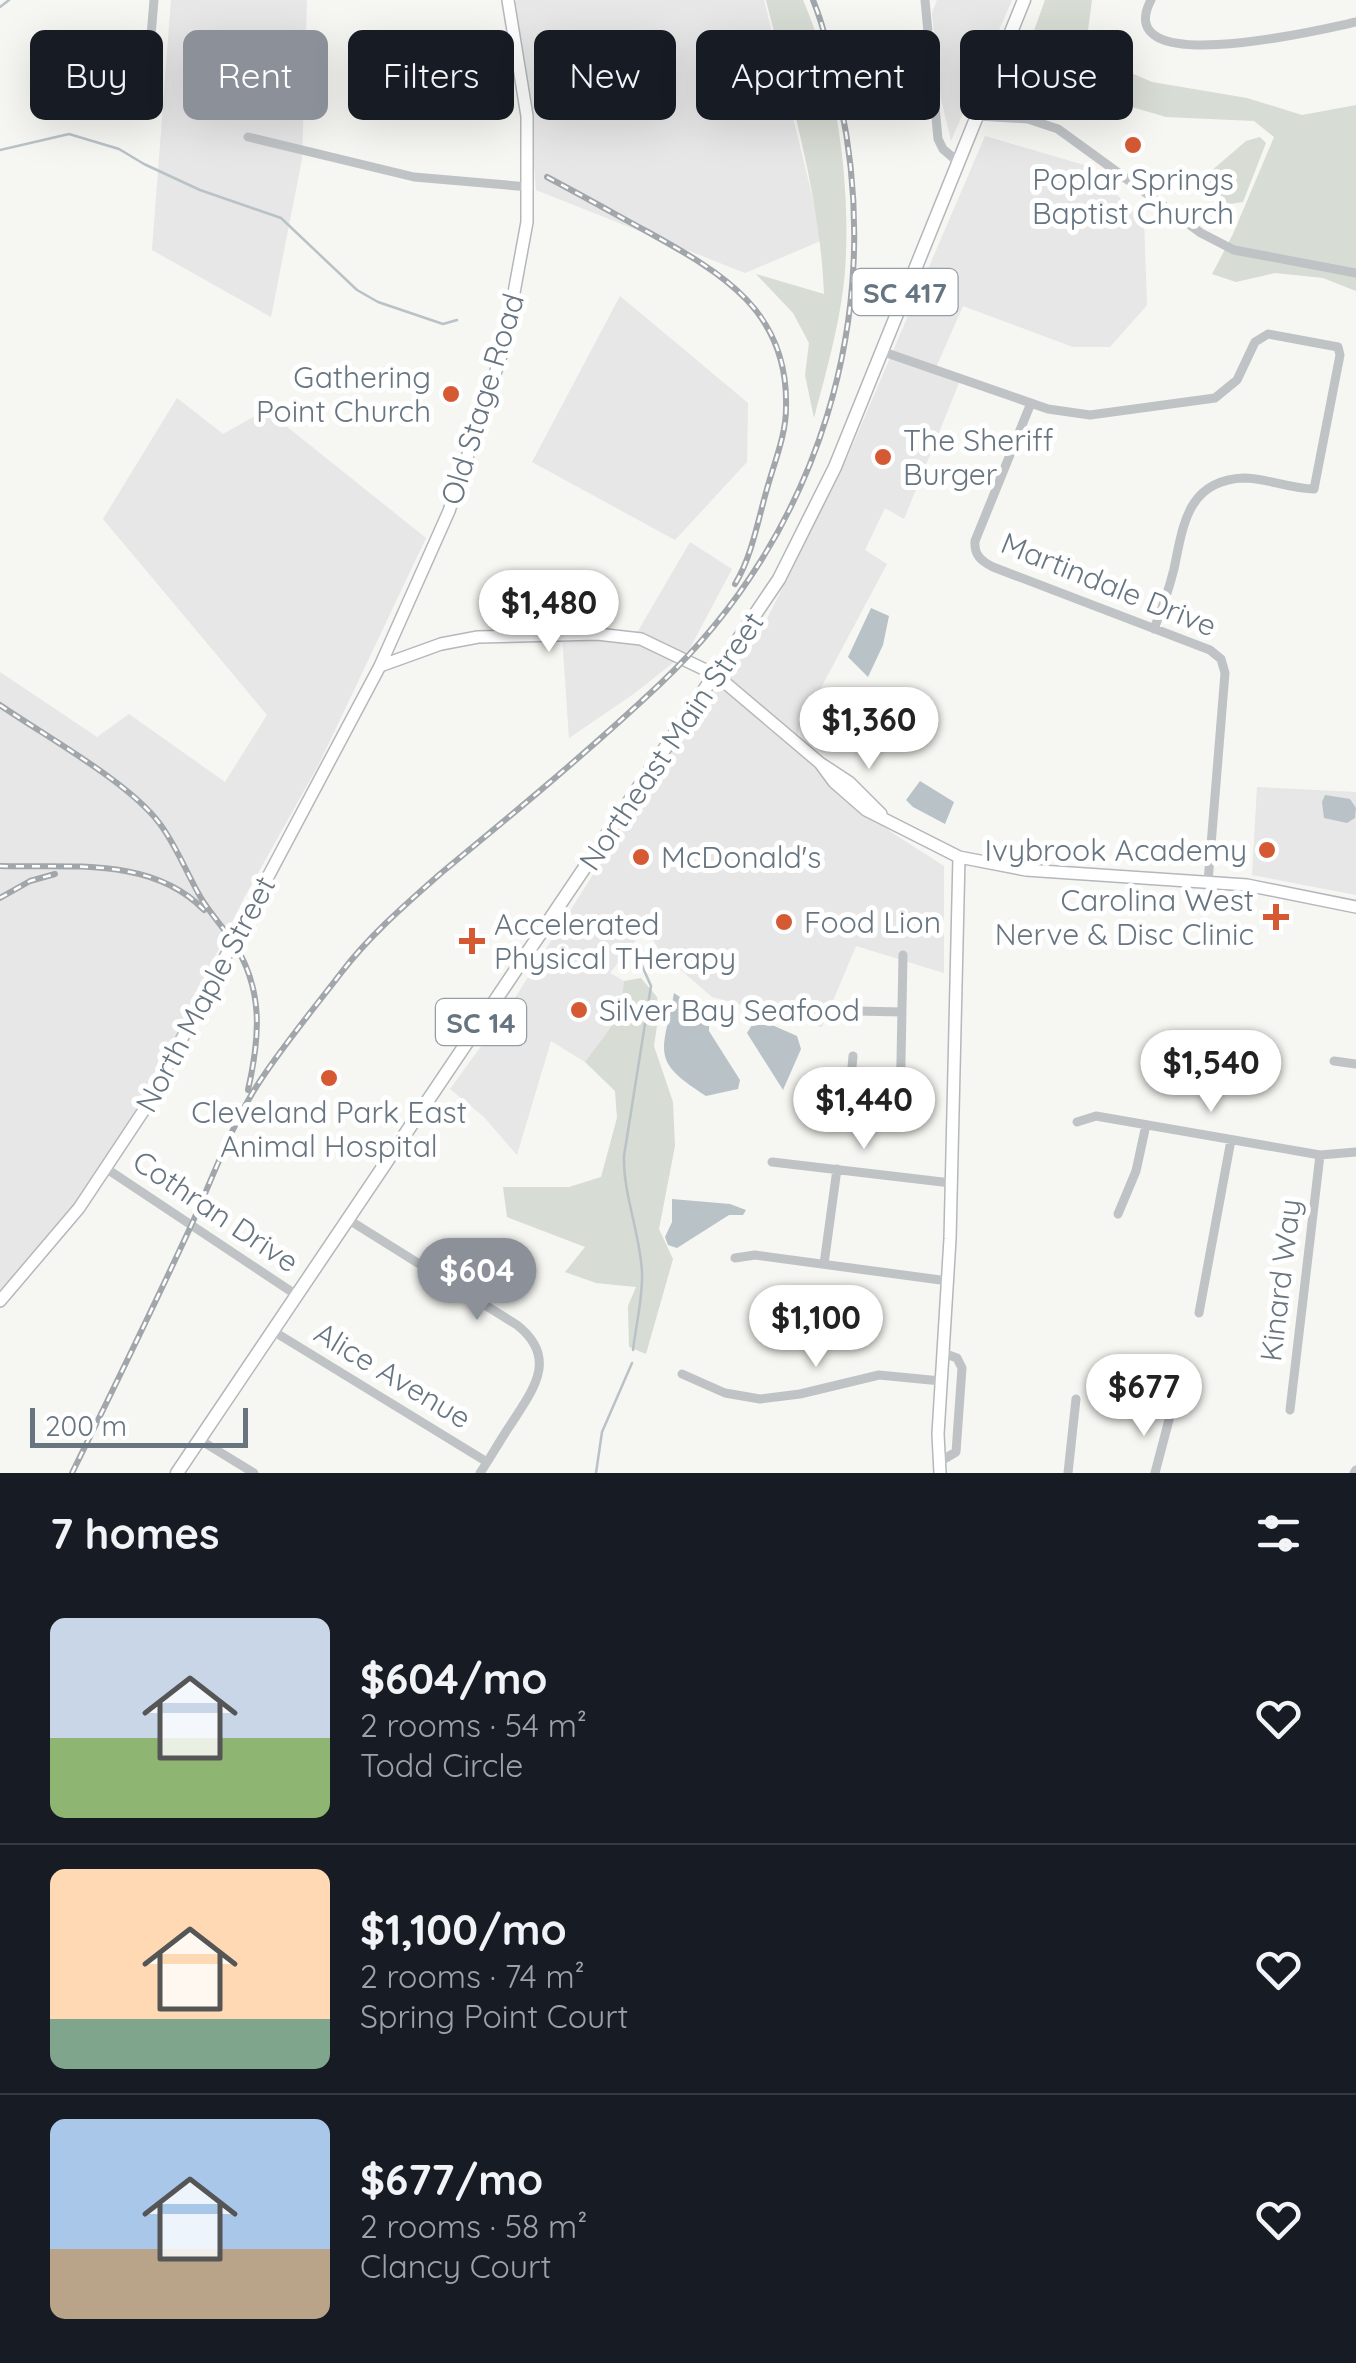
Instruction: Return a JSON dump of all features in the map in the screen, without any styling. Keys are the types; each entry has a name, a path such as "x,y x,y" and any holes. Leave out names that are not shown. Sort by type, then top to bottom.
{"main road":[{"name":"Northeast Main Street","path":"1012,30 1024,0"},
{"name":"Northeast Main Street","path":"177,1473 756,616 801,538 834,466 975,120"}],"street":[{"path":"152,30 154,0"},
{"name":"Old Stage Road","path":"380,666 449,511 488,403 515,302 529,187 527,116 508,0"},
{"path":"925,0 938,139 943,150 958,162"},
{"path":"1151,0 1145,15 1148,28 1157,38 1176,44 1267,42 1356,22"},
{"path":"1031,120 1058,129 1201,233 1234,250 1356,273"},
{"path":"248,137 414,177 529,187"},
{"path":"881,350 1031,404 1084,415 1203,402 1232,386 1254,342 1263,336 1328,343 1340,350 1314,489 1245,478 1220,484 1200,496 1183,522 1170,583 1154,629"},
{"name":"Martindale Drive","path":"1031,404 975,541 976,554 993,567 1215,653 1225,670 1208,882"},
{"path":"380,666 466,638 597,634 645,640 716,676 820,763 834,782 866,810 959,857 1026,870 1208,882 1356,907"},
{"name":"North Maple Street","path":"0,1301 63,1229 144,1110 380,666"},
{"path":"939,1468 959,857"},
{"path":"900,1114 903,956"},
{"path":"856,1011 902,1012"},
{"path":"849,1100 853,1056"},
{"path":"1334,1061 1356,1064"},
{"path":"851,1077 900,1082"},
{"path":"1077,1122 1096,1116 1320,1155 1356,1152"},
{"path":"1118,1214 1136,1171 1146,1125"},
{"path":"1199,1313 1230,1140"},
{"name":"Kinard Way","path":"1290,1410 1320,1155"},
{"path":"772,1162 951,1182"},
{"name":"Cothran Drive","path":"107,1169 298,1296"},
{"path":"824,1264 837,1169"},
{"path":"348,1220 517,1325 534,1342 540,1362 537,1382 480,1473"},
{"path":"735,1258 755,1255 948,1281"},
{"name":"Alice Avenue","path":"273,1331 487,1462"},
{"path":"939,1468 956,1452 962,1368 957,1358 943,1353"},
{"path":"682,1374 726,1393 760,1398 800,1394 878,1375 941,1381"},
{"path":"1068,1473 1076,1399"},
{"path":"1155,1473 1170,1416"},
{"path":"200,1440 254,1473"}],"shaded area":[{"path":"171,0 307,0 306,30 183,30 183,120 303,120 302,159 271,317 152,250"},
{"path":"764,0 771,30 696,30 696,120 794,120 823,240 745,273 536,190 513,2"},
{"path":"766,0 803,0 815,30 774,30"},
{"path":"937,0 1012,0 999,30 960,30 960,120 951,141 940,89 940,30 934,30 932,13"},
{"path":"1045,0 1092,0 1088,30 1034,30"},
{"path":"1133,74 1152,82 1247,98 1302,115 1356,105 1356,291 1323,278 1275,273 1236,282 1212,274 1274,137 1254,121 1166,117 1133,107"},
{"path":"796,120 837,120 845,188 845,272 835,336 814,418 805,375 809,343 793,313 756,274 824,294 810,183"},
{"path":"985,136 1084,165 1144,220 1147,305 1110,347 1073,347 963,306 934,372 959,383 904,519 885,508 865,550 887,564 798,731 797,751 891,832 944,866 944,973 856,946 822,1027 712,997 660,952 646,927 610,973 624,981 619,1016 585,1062 551,1041 517,1155 484,1117 450,1089 506,1012 686,728 766,621 848,456"},
{"path":"1260,137 1266,143 1243,202 1223,205 1196,184 1246,141"},
{"path":"620,296 748,403 747,462 675,540 532,462"},
{"path":"177,398 223,434 266,410 426,538 319,764 244,898 108,1171 0,1294 0,672 97,737 129,714 225,782 267,715 103,519"},
{"path":"690,542 732,569 689,650 569,738 562,636 638,631"},
{"path":"871,608 889,616 883,645 868,677 848,657"},
{"path":"920,781 954,802 945,824 906,800"},
{"path":"1257,787 1356,792 1356,895 1252,875"},
{"path":"1325,795 1350,799 1356,808 1355,818 1347,823 1324,818"},
{"path":"641,978 657,997 654,1046 673,1102 675,1146 659,1229 673,1259 646,1354 629,1347 628,1306 636,1287 596,1283 565,1272 585,1247 507,1217 503,1187 569,1187 601,1177 617,1118 615,1091 585,1062 619,1016 624,981"},
{"path":"674,993 709,1017 709,1031 740,1080 738,1089 706,1096 668,1063 664,1042"},
{"path":"752,1025 772,1025 797,1036 801,1049 783,1090 747,1033"},
{"path":"672,1199 730,1204 746,1210 743,1215 729,1215 677,1248 668,1245 665,1237 672,1222"}],"waterway":[{"path":"0,7 9,0"},
{"path":"0,150 69,134 119,149 200,190 281,218 357,290 378,302 443,324 457,320"},
{"path":"633,1350 642,1272 624,1156 651,986 636,952"},
{"path":"596,1473 602,1432 632,1363"}],"railway":[{"path":"72,1473 176,1259 232,1132 281,1051 352,959 388,921 633,710 715,625 761,560 799,490 827,417 845,340 854,261 852,181 840,101 813,0"},
{"path":"547,177 675,247 725,280 763,320 776,345 784,374 784,427 751,547 735,584"},
{"path":"0,705 108,776 146,808 166,833 201,898 233,942 250,978 257,1032 248,1090"},
{"path":"0,866 108,868 135,873 183,893 204,910"},
{"path":"0,898 30,881 55,874"}],"place":[{"name":"Poplar Springs Baptist Church","path":"1133,145"},
{"name":"Gathering Point Church","path":"451,394"},
{"name":"The Sheriff Burger","path":"883,457"},
{"name":"Ivybrook Academy","path":"1267,850"},
{"name":"McDonald's","path":"641,857"},
{"name":"Carolina West Nerve & Disc Clinic","path":"1276,917"},
{"name":"Food Lion","path":"784,922"},
{"name":"Accelerated Physical THerapy","path":"472,941"},
{"name":"Silver Bay Seafood","path":"579,1010"},
{"name":"Cleveland Park East Animal Hospital","path":"329,1078"}]}
